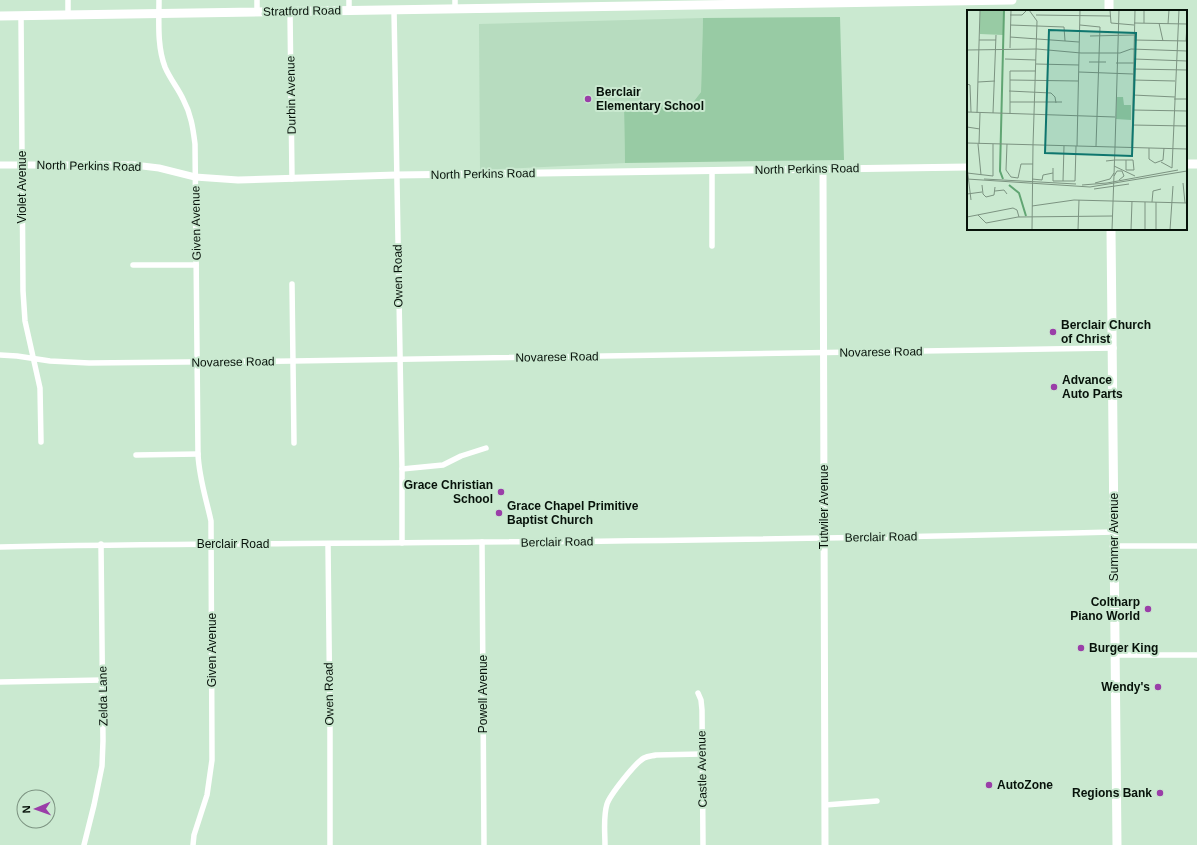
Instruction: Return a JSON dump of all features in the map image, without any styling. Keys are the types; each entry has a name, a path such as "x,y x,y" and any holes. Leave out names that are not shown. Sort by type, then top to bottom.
{"main road":[{"name":"Stratford Road","path":"0,16 394,10 455,4 1012,0"},
{"name":"Summer Avenue","path":"1111,230 1114,348 1113,532 1117,845"}],"street":[{"path":"68,0 68,15"},
{"name":"Given Avenue","path":"159,0 161,53 165,66 186,104 193,125 195,144 198,454 201,482 211,521 212,544 212,760 207,795 194,835 193,845"},
{"path":"257,0 257,12"},
{"path":"349,0 349,10"},
{"name":"Owen Road","path":"394,10 402,543"},
{"name":"Durbin Avenue","path":"290,12 292,179"},
{"name":"Violet Avenue","path":"21,16 22,291 25,321 41,396 41,442"},
{"name":"North Perkins Road","path":"0,165 134,164 195,176 238,180 396,175 967,167"},
{"name":"Tutwiler Avenue","path":"823,169 825,353 825,845"},
{"path":"712,171 712,246"},
{"path":"133,265 196,264"},
{"path":"292,284 294,443"},
{"name":"Novarese Road","path":"0,355 50,361 89,363 1114,348"},
{"path":"402,469 443,465 461,456 486,448"},
{"path":"136,455 198,454"},
{"name":"Berclair Road","path":"0,547 101,544 328,544 824,538 1113,532"},
{"name":"Powell Avenue","path":"482,542 484,845"},
{"name":"Zelda Lane","path":"84,845 102,766 103,680 101,544"},
{"name":"Owen Road","path":"328,544 330,845"},
{"path":"1114,546 1197,546"},
{"path":"1115,655 1197,655"},
{"path":"0,682 103,680"},
{"name":"Castle Avenue","path":"698,693 701,705 703,845"},
{"path":"605,845 605,811 607,803 614,792 640,762 650,756 656,755 702,754"},
{"path":"825,805 877,802"}],"shaded area":[{"path":"840,17 844,160 625,163 624,107 691,105 701,92 703,18"},
{"name":"Berclair Elementary School","path":"703,18 701,92 691,105 624,107 625,163 480,170 479,24"}],"place":[{"name":"Berclair Elementary School","path":"588,99"},
{"name":"Berclair Church of Christ","path":"1053,332"},
{"name":"Advance Auto Parts","path":"1054,387"},
{"name":"Grace Christian School","path":"501,492"},
{"name":"Grace Chapel Primitive Baptist Church","path":"499,513"},
{"name":"Coltharp Piano World","path":"1148,609"},
{"name":"Burger King","path":"1081,648"},
{"name":"Wendy's","path":"1158,687"},
{"name":"AutoZone","path":"989,785"},
{"name":"Regions Bank","path":"1160,793"}]}
